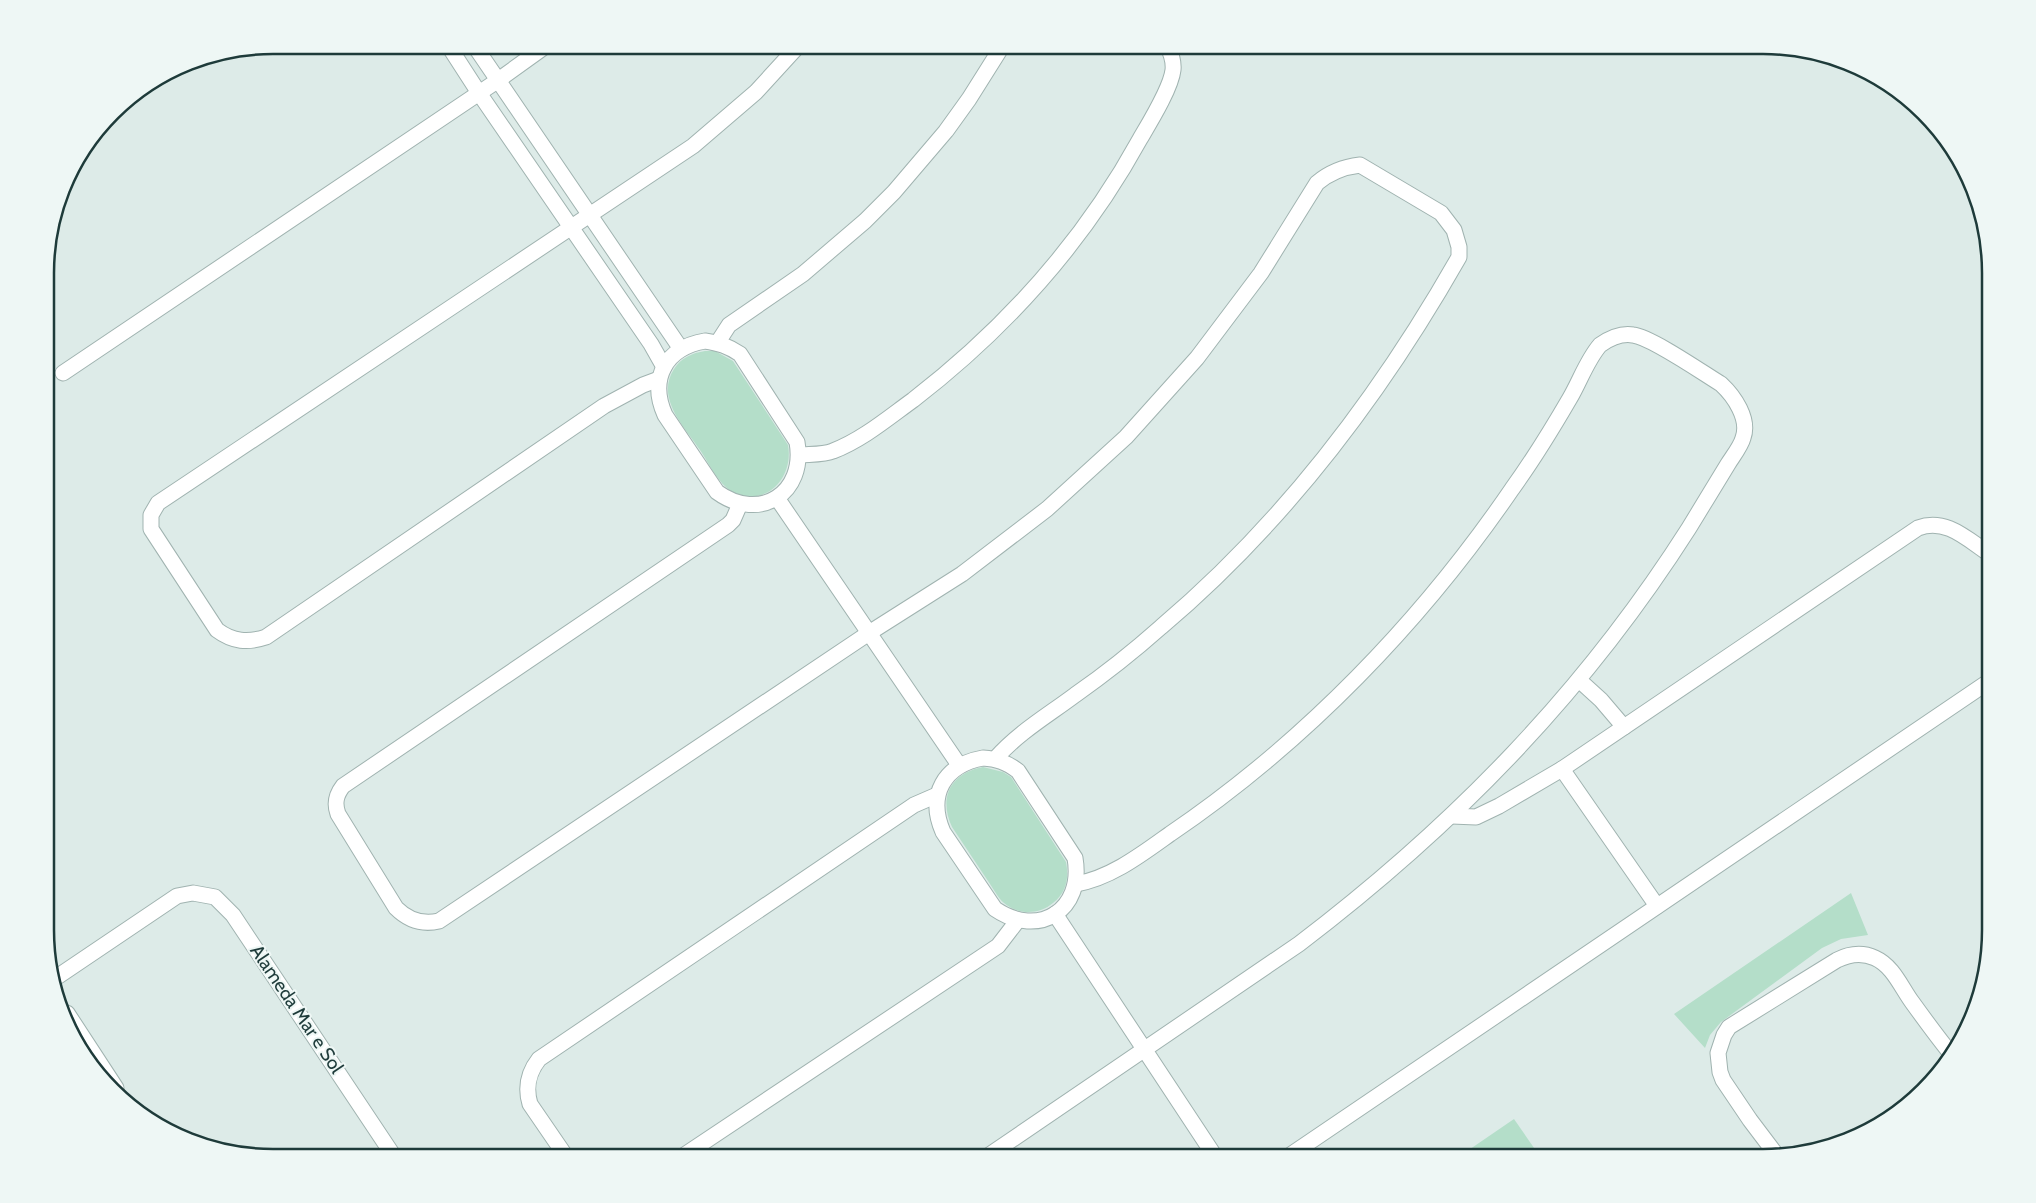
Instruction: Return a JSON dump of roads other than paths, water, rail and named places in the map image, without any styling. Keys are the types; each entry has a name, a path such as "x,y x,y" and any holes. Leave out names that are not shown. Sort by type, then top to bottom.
{"street":[{"path":"454,54 651,344 662,373"},
{"path":"480,54 681,349"},
{"path":"63,373 534,54"},
{"path":"662,373 604,406 266,637 257,640 238,641 218,630 154,536 150,522 158,504 693,146 756,92 792,54"},
{"path":"718,342 729,325 810,269 894,192 946,131 997,54"},
{"path":"799,455 832,452 858,438 896,412 968,355 1033,290 1086,224 1115,181 1154,115 1172,77 1173,61 1170,54"},
{"path":"740,504 733,520 728,525 343,786 336,796 338,814 396,908 402,914 418,922 439,921 869,633 955,579 1054,503 1126,437 1162,398 1230,316 1261,273 1317,183 1326,175 1342,168 1360,165 1444,217 1454,230 1459,247 1459,257 1402,353 1316,470 1244,550 1204,589 1118,662 1011,741 996,759"},
{"path":"999,1149 1337,916 1387,875 1452,816 1509,760 1578,680 1632,612 1669,559 1744,437 1743,420 1730,392 1722,384 1643,337 1623,334 1613,337 1600,345 1542,444 1481,532 1414,616 1329,705 1276,752 1186,823 1136,858 1102,877 1076,884"},
{"path":"718,342 735,350 747,363 797,442 799,455 794,479 786,490 776,498 765,503 740,504 728,500 717,492 665,415 660,404 658,392 662,373 671,357 692,343 718,342"},
{"path":"776,498 959,765"},
{"path":"1452,816 1476,817 1499,806 1562,769 1918,528 1934,524 1950,528 1982,549"},
{"path":"1578,680 1601,700 1624,727"},
{"path":"1299,1149 1982,685"},
{"path":"996,759 1008,763 1018,770 1026,780 1075,858 1078,871 1072,896 1065,906 1055,914 1043,919 1031,922 1018,920 1006,916 995,909 943,832 938,821 937,795 949,773 959,765 970,760 996,759"},
{"path":"1562,769 1657,906"},
{"path":"561,1149 530,1104 528,1084 530,1073 540,1059 914,805 937,795"},
{"name":"Alameda Mar e Sol","path":"59,976 177,896 193,892 215,897 233,915 389,1149"},
{"path":"1055,914 1210,1149"},
{"path":"694,1149 998,946 1018,920"},
{"path":"1772,1149 1723,1080 1718,1062 1720,1043 1729,1028 1837,960 1855,954 1864,955 1883,962 1947,1049"},
{"path":"76,1026 106,1072"}]}
